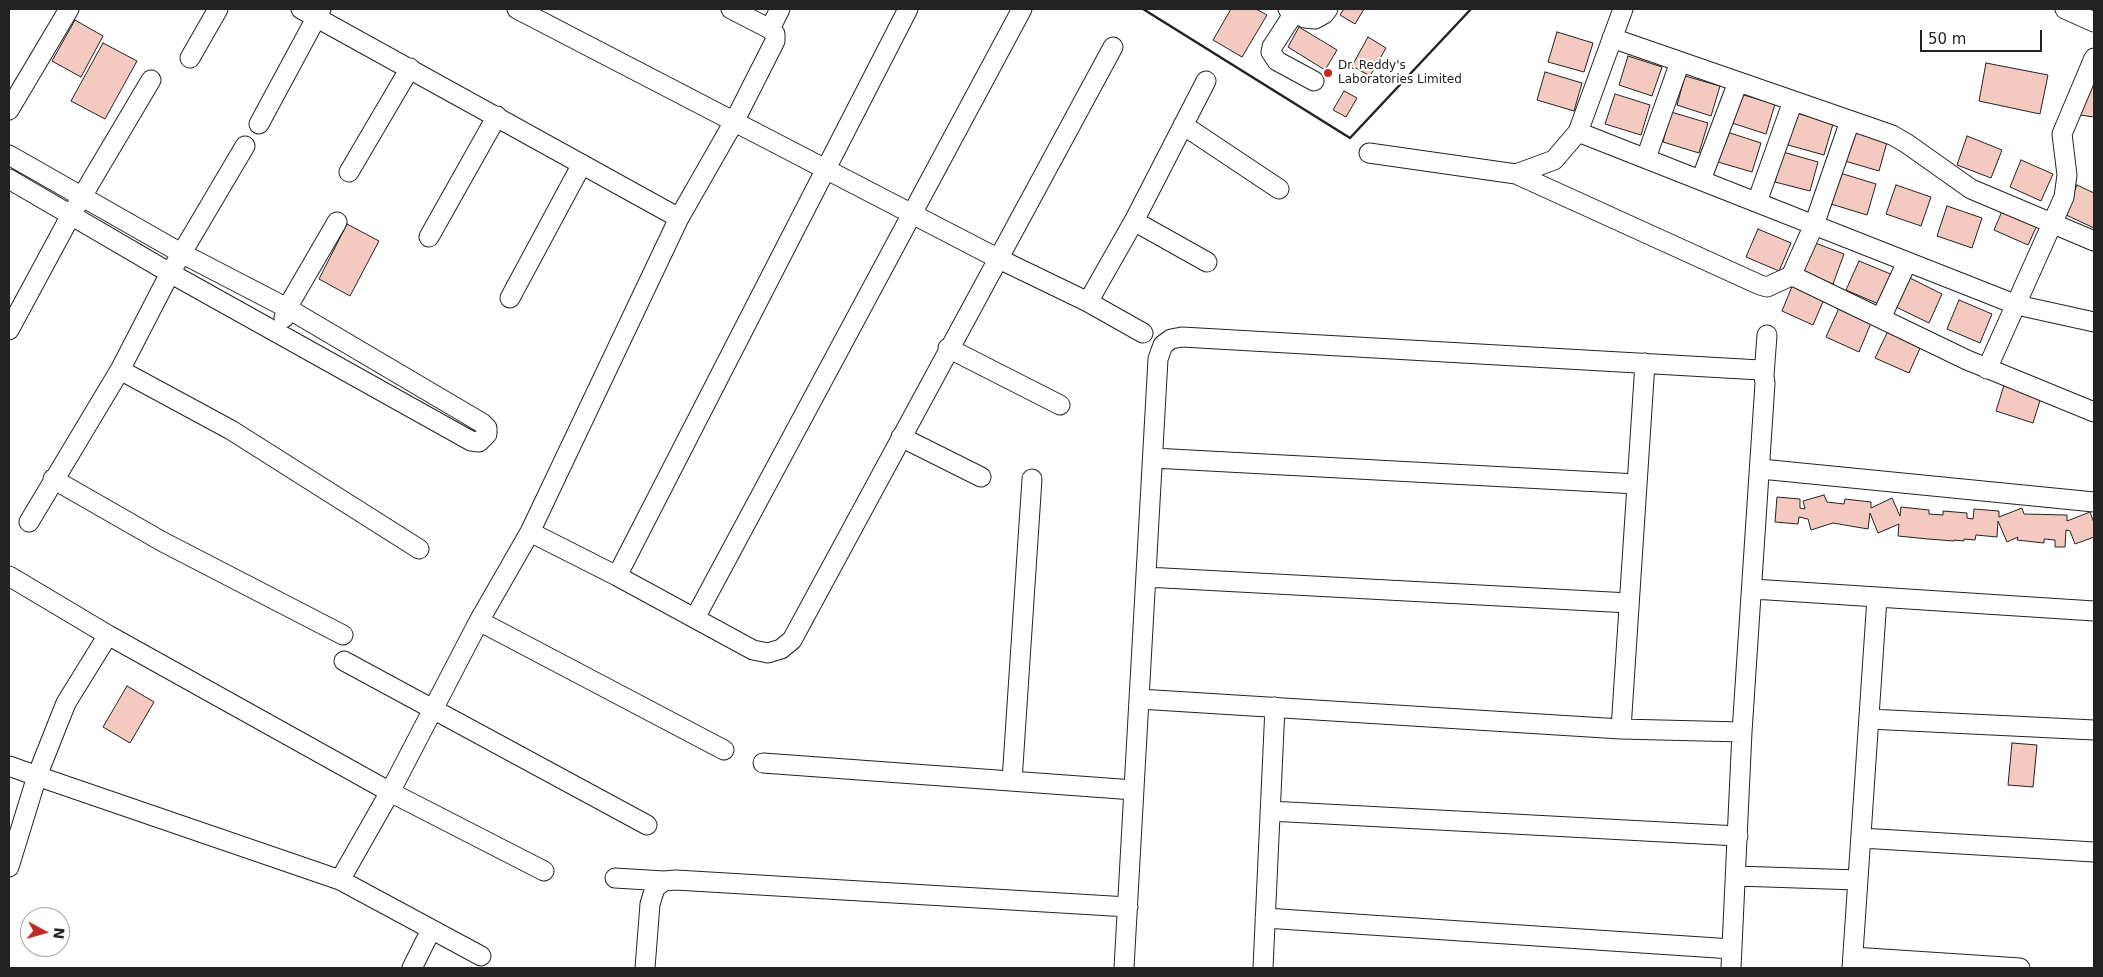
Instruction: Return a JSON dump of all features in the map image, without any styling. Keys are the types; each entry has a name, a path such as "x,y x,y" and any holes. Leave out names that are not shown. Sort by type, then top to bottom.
{"street":[{"path":"9,110 69,9"},
{"path":"190,58 218,9"},
{"path":"517,9 735,120 997,258 1088,302 1143,333"},
{"path":"340,880 390,792 478,620 530,532 679,218 735,120 775,41 775,34 770,29 732,9"},
{"path":"770,29 780,9"},
{"path":"618,576 908,9"},
{"path":"694,618 1022,9"},
{"path":"1314,82 1277,61 1271,52 1291,11 1305,18 1315,19 1324,14 1328,9"},
{"path":"1516,174 1554,160 1578,132 1623,9"},
{"path":"2065,9 2094,22"},
{"path":"259,124 313,11 410,68 679,218"},
{"path":"1612,38 1850,121 1906,143 1971,189 2053,222 2094,241"},
{"path":"530,532 618,576 753,650 768,653 782,649 792,640 948,348 1113,47"},
{"path":"1987,369 2064,197 2067,185 2062,134 2094,58"},
{"path":"1646,158 1680,62"},
{"path":"349,172 410,68"},
{"path":"11,321 151,80"},
{"path":"1088,302 1134,221 1206,80"},
{"path":"1701,180 1738,82"},
{"path":"1757,202 1793,101"},
{"path":"429,237 497,116"},
{"path":"1370,153 1516,174 1767,287 1774,286 1791,276 1814,225 1850,121"},
{"path":"1183,125 1279,188"},
{"path":"1578,132 2017,305 2094,322"},
{"path":"29,522 120,370 181,253 245,146"},
{"path":"9,155 181,253 287,308 482,422 487,428 487,434 479,442 471,441 170,273 9,179"},
{"path":"510,298 582,164"},
{"path":"1134,221 1207,262"},
{"path":"278,333 287,308 337,222"},
{"path":"1881,318 1908,262"},
{"path":"1791,276 1987,369 2094,412"},
{"path":"1731,968 1742,732 1761,469 1767,335"},
{"path":"1124,968 1158,358 1163,345 1171,339 1182,338 1752,368 1760,370 1764,376"},
{"path":"948,348 1060,405"},
{"path":"1621,729 1645,363"},
{"path":"120,370 231,430 419,549"},
{"path":"901,437 981,477"},
{"path":"1153,458 1637,484"},
{"path":"1761,469 2094,502"},
{"path":"53,479 164,542 343,635"},
{"path":"1012,781 1032,479"},
{"path":"1146,577 1629,604"},
{"path":"10,580 390,792 544,871"},
{"path":"1753,589 2094,611"},
{"path":"1877,598 1852,963 2020,968"},
{"path":"478,620 724,750"},
{"path":"9,867 37,776 66,703 108,635"},
{"path":"344,662 647,825"},
{"path":"1139,699 1621,729 1742,732"},
{"path":"1263,968 1275,707"},
{"path":"1869,718 2094,730"},
{"path":"763,763 1134,790"},
{"path":"9,766 340,880 482,956"},
{"path":"1270,811 1738,836"},
{"path":"1861,838 2094,852"},
{"path":"1736,876 1858,880"},
{"path":"615,878 664,882 676,880 1128,908"},
{"path":"645,968 650,904 655,888 664,882"},
{"path":"1265,918 1732,949"},
{"path":"412,968 431,930"}],"building":[{"path":"1231,9 1256,9 1267,15 1242,57 1213,40"},
{"path":"1344,9 1364,9 1355,24 1340,15"},
{"path":"75,20 103,36 81,77 52,61"},
{"path":"1299,27 1337,50 1325,70 1288,47"},
{"path":"1557,32 1593,43 1584,72 1548,62"},
{"path":"1368,37 1386,48 1370,76 1352,66"},
{"path":"103,43 137,61 105,119 71,101"},
{"path":"1628,56 1662,67 1652,96 1619,85"},
{"path":"1986,63 2048,75 2040,114 1979,101"},
{"path":"1545,72 1582,83 1574,111 1537,100"},
{"path":"2089,72 2094,73 2094,117 2080,115"},
{"path":"1685,76 1720,86 1711,116 1677,105"},
{"path":"1344,91 1357,98 1346,117 1333,110"},
{"path":"1615,94 1650,105 1641,135 1605,124"},
{"path":"1740,94 1775,104 1766,134 1732,123"},
{"path":"1671,112 1708,123 1699,153 1663,142"},
{"path":"1797,113 1833,124 1824,155 1788,145"},
{"path":"1727,132 1761,143 1752,172 1718,162"},
{"path":"1853,132 1887,142 1879,171 1845,161"},
{"path":"1967,136 2002,150 1991,178 1957,165"},
{"path":"1783,152 1818,162 1810,191 1775,182"},
{"path":"2021,160 2053,174 2041,201 2010,187"},
{"path":"1840,173 1876,184 1867,215 1831,204"},
{"path":"1896,185 1931,197 1921,226 1886,214"},
{"path":"2077,185 2094,193 2094,228 2064,214"},
{"path":"2005,204 2040,219 2028,245 1994,230"},
{"path":"1947,206 1982,218 1972,248 1937,236"},
{"path":"347,224 379,241 350,296 319,279"},
{"path":"1758,229 1791,243 1779,271 1746,257"},
{"path":"1810,241 1844,254 1833,284 1799,271"},
{"path":"1859,261 1893,275 1881,305 1846,290"},
{"path":"1908,277 1942,294 1929,323 1894,306"},
{"path":"1793,284 1825,297 1813,325 1782,311"},
{"path":"1959,300 1992,314 1980,343 1947,329"},
{"path":"1839,308 1871,323 1859,352 1826,337"},
{"path":"1888,331 1921,346 1909,373 1875,358"},
{"path":"2005,382 2042,394 2033,423 1996,411"},
{"path":"1824,495 1827,502 1844,504 1845,499 1871,502 1871,508 1892,498 1900,516 1901,507 1929,510 1929,514 1943,515 1943,511 1967,513 1967,518 1973,519 1974,509 1999,511 1999,517 2022,508 2024,514 2067,515 2067,521 2090,512 2094,523 2094,537 2075,544 2070,531 2066,530 2065,547 2055,547 2055,540 2044,539 2044,543 2017,540 2018,537 2007,542 1998,521 1997,537 1976,535 1975,540 1964,539 1964,541 1954,541 1898,536 1899,524 1878,533 1870,513 1868,529 1833,523 1811,530 1808,519 1799,517 1798,524 1775,522 1777,497 1800,499 1800,508 1805,509 1803,501"},
{"path":"127,686 154,702 130,743 103,727"},
{"path":"2012,743 2037,745 2033,787 2008,785"}],"wall":[{"path":"1143,9 1350,138 1471,9"}],"place":[{"name":"Dr. Reddy's Laboratories Limited","path":"1328,73"}]}
